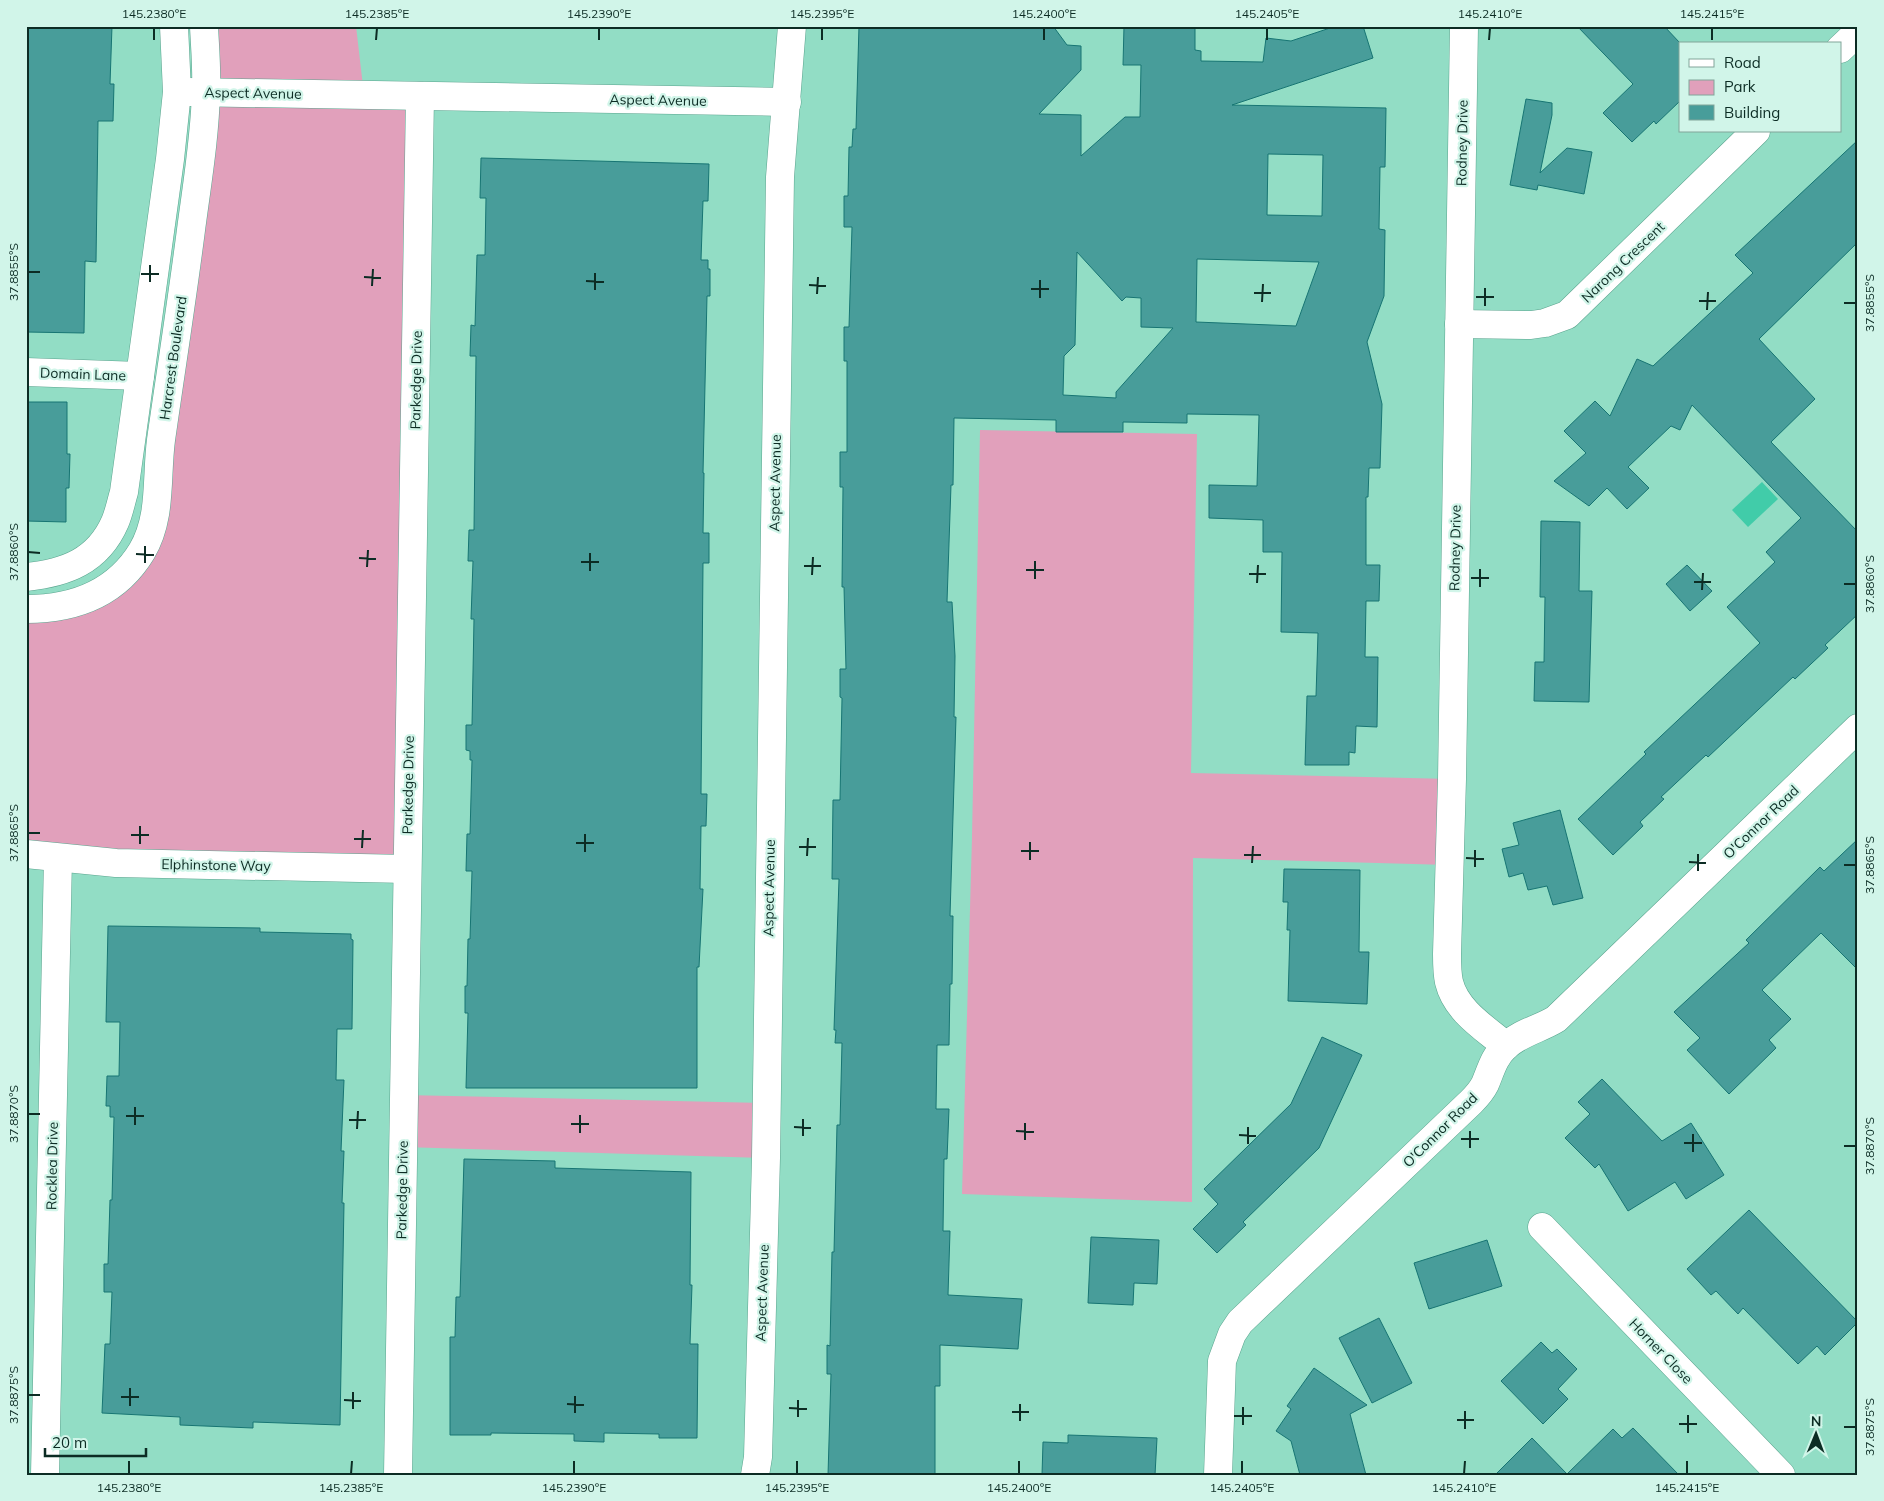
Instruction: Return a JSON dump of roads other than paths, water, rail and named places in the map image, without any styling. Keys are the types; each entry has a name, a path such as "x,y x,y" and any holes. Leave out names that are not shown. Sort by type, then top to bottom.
{"street":[{"path":"26,577 52,574 79,563 100,548 115,522 124,492 169,166 177,92 174,26"},
{"name":"Harcrest Boulevard","path":"26,609 49,609 66,606 95,596 118,579 136,560 143,549 154,522 159,490 161,442 198,177 206,92 204,26"},
{"path":"787,102 792,26"},
{"name":"Rodney Drive","path":"1464,26 1447,962 1449,983 1463,1008 1506,1046"},
{"path":"1842,47 1858,32"},
{"name":"Aspect Avenue","path":"177,92 787,102 780,187 766,1162 758,1457 755,1475"},
{"name":"Parkedge Drive","path":"398,1475 420,96"},
{"name":"Narong Crescent","path":"1459,324 1531,325 1545,323 1567,315 1755,132"},
{"name":"Domain Lane","path":"26,372 140,376"},
{"name":"O'Connor Road","path":"1218,1475 1220,1375 1223,1354 1240,1322 1471,1102 1484,1084 1494,1061 1506,1046 1518,1037 1556,1020 1858,728"},
{"name":"Elphinstone Way","path":"26,854 116,864 407,868"},
{"name":"Rocklea Drive","path":"45,1475 58,858"},
{"name":"Horner Close","path":"1542,1227 1781,1475"}]}
